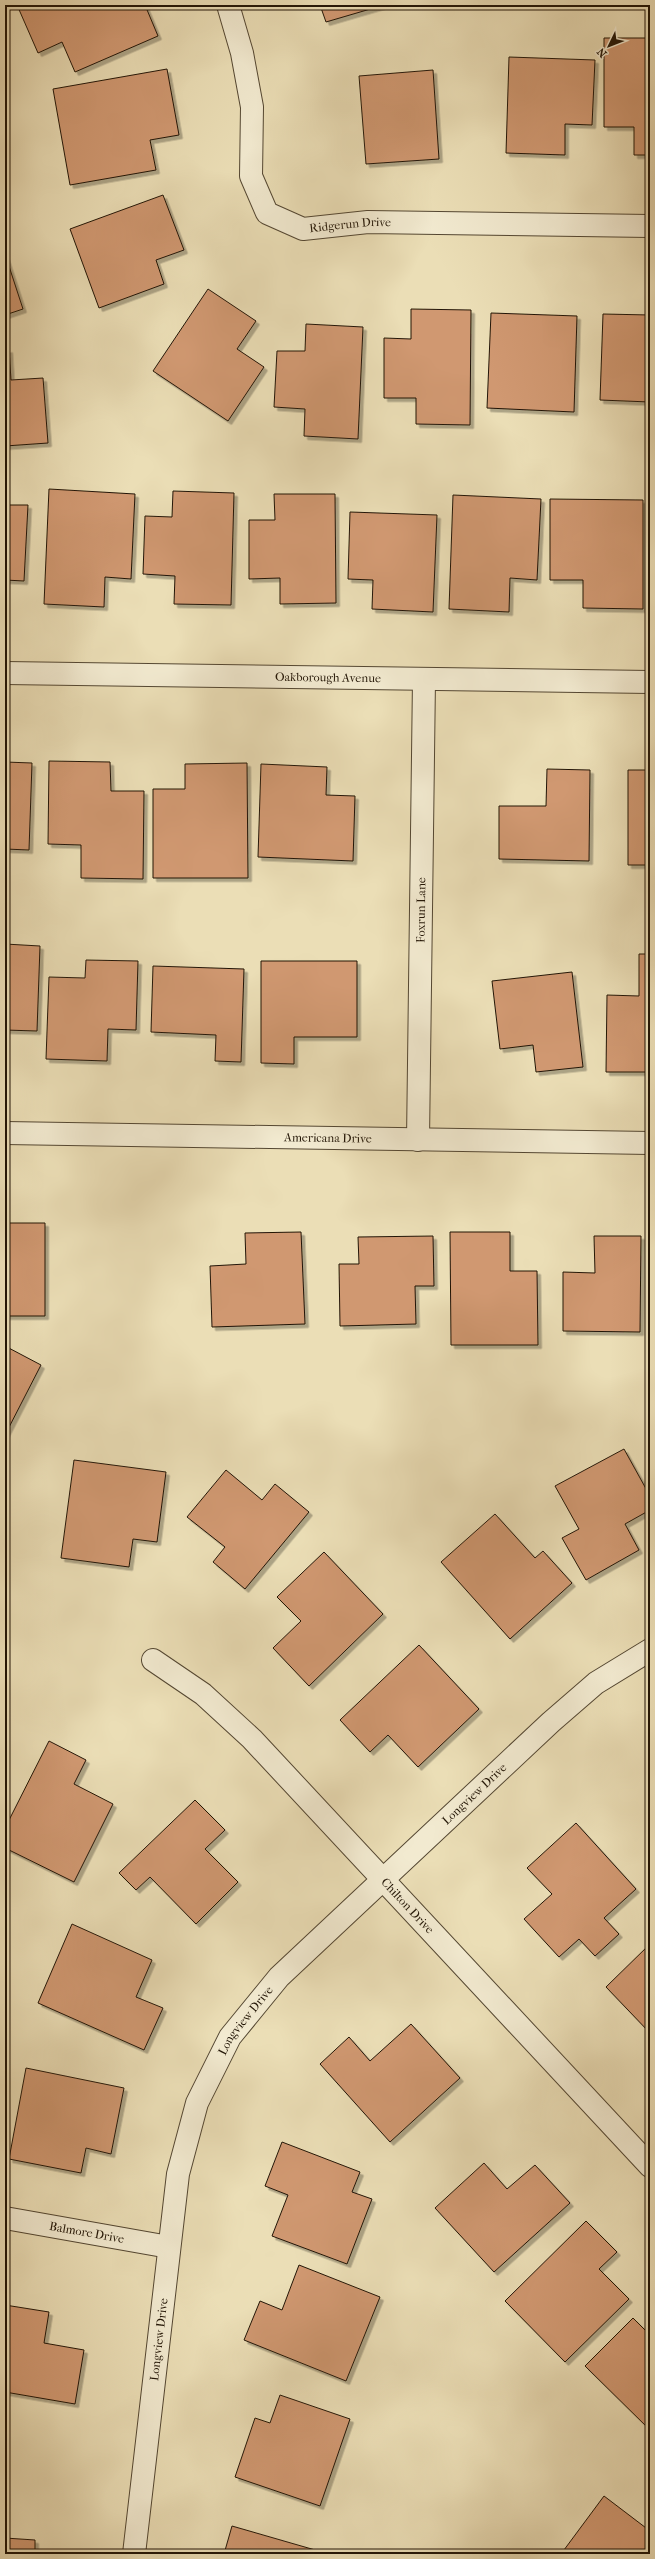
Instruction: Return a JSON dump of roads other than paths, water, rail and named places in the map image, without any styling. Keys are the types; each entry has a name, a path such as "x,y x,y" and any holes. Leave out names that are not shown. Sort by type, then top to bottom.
{"street":[{"name":"Ridgerun Drive","path":"228,5 242,53 252,107 251,176 267,213 303,229 368,222 650,226"},
{"name":"Oakborough Avenue","path":"5,674 650,682"},
{"name":"Foxrun Lane","path":"418,1140 424,679"},
{"name":"Americana Drive","path":"5,1133 650,1143"},
{"name":"Longview Drive","path":"134,2554 178,2174 197,2103 230,2037 279,1976 562,1712 596,1683 650,1650"},
{"name":"Chilton Drive","path":"153,1660 203,1694 252,1739 650,2166"},
{"name":"Balmore Drive","path":"5,2218 169,2247"}]}
